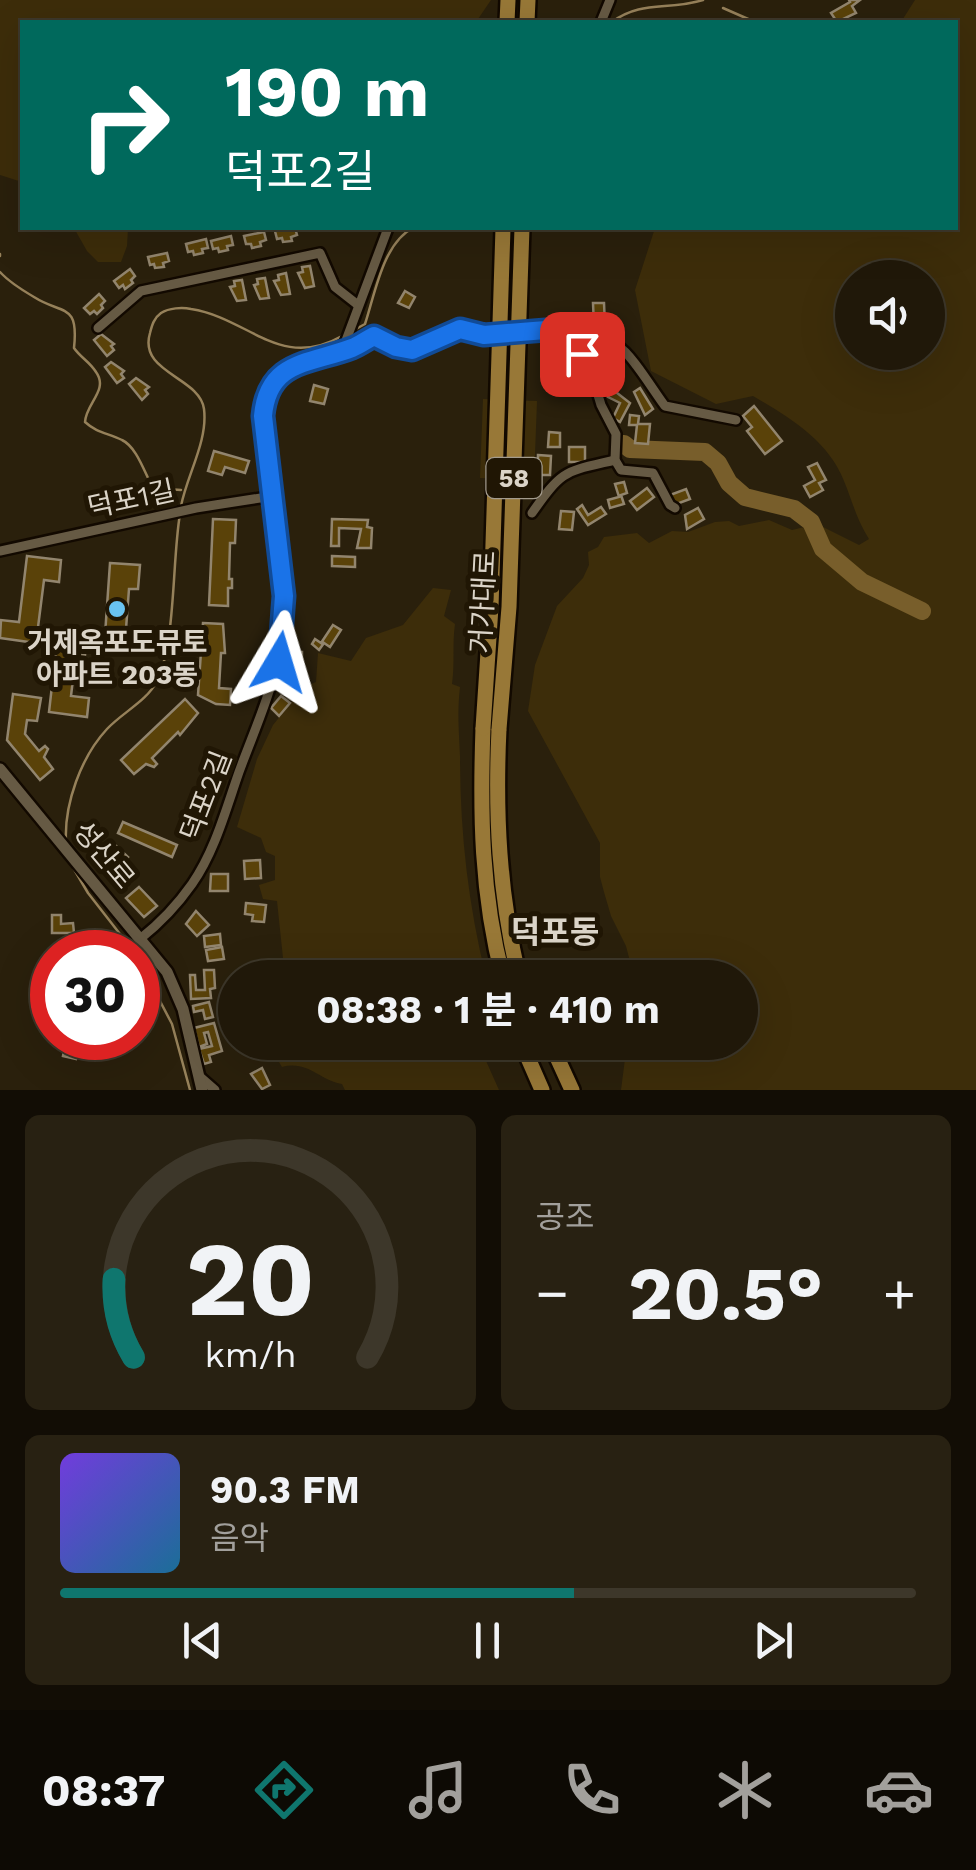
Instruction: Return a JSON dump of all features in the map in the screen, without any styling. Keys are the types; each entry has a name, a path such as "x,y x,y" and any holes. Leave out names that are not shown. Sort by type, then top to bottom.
{"highway":[{"name":"거가대로","path":"503,230 491,728 500,876 516,960"},
{"name":"거가대로","path":"500,960 484,872 480,820 510,608 522,230"},
{"path":"529,1060 542,1090"},
{"path":"548,1060 561,1090"},
{"path":"558,1060 572,1090"}],"street":[{"path":"342,350 387,230"},
{"path":"98,328 141,291 320,252 335,287 358,304"},
{"name":"덕포2길","path":"151,930 192,884 208,855 279,662 285,610 263,416 267,393 286,370 374,336 412,350 460,329 484,335 546,330 567,339 582,354 600,405 616,434 614,460"},
{"path":"598,393 608,386 610,362 619,347 627,351 665,406 736,420"},
{"path":"532,513 555,480 570,469 614,460 621,470 653,473 675,508"},
{"name":"덕포1길","path":"2,548 272,496"},
{"name":"성산로","path":"0,768 133,930"},
{"name":"성산로","path":"160,966 170,979 182,1010 202,1090"},
{"path":"199,1076 215,1090"}],"shaded area":[{"path":"0,0 491,0 477,20 20,20 20,181 0,175"},
{"path":"915,0 976,0 976,1090 621,1090 625,1060 758,1060 758,960 630,960 600,877 600,843 528,711 535,665 557,606 583,578 589,565 588,552 598,547 604,537 637,533 649,543 672,531 688,532 715,522 729,521 739,526 769,520 792,530 817,524 859,545 869,539 837,466 806,431 753,396 716,404 651,371 635,290 654,230 958,230 958,20 902,20"},
{"path":"75,230 128,230 121,262 98,262"},
{"path":"483,399 537,401 534,480 480,478"},
{"path":"433,588 451,590 444,616 455,624 452,684 460,687 463,840 482,960 283,960 277,901 263,899 259,885 275,880 275,856 266,852 261,838 237,827 257,759 273,725 304,687 316,682 318,653 351,661 366,638 403,625"},
{"path":"278,1060 486,1060 499,1090 345,1090 342,1084 306,1068 282,1067"}],"building":[{"path":"860,0 852,6 856,13 836,20 831,13"},
{"path":"296,230 297,235 291,237 292,241 283,242 282,238 277,239 275,231"},
{"path":"264,232 266,240 260,242 261,246 252,248 246,244 244,236"},
{"path":"231,236 233,245 227,246 228,250 213,249 211,241"},
{"path":"206,239 208,248 202,249 203,253 188,252 186,244"},
{"path":"167,253 169,261 163,263 164,267 150,265 148,257"},
{"path":"310,266 314,286 305,288 298,273 303,272 302,267"},
{"path":"130,269 135,276 133,283 119,288 114,281"},
{"path":"286,273 290,294 281,295 274,281"},
{"path":"265,278 269,298 260,299 254,285 258,284 257,279"},
{"path":"242,280 246,300 237,301 230,287 235,286 234,281"},
{"path":"405,291 415,297 409,308 398,303"},
{"path":"99,294 105,301 103,308 90,314 84,308"},
{"path":"593,303 604,303 605,326 594,327"},
{"path":"101,334 114,344 114,350 107,356 94,340"},
{"path":"111,362 124,371 124,378 117,383 105,367"},
{"path":"136,378 149,387 142,400 129,384"},
{"path":"314,385 328,389 324,404 310,401"},
{"path":"640,388 653,409 645,415 634,392"},
{"path":"612,389 630,403 620,422 613,418 620,403 608,397"},
{"path":"754,406 782,441 765,454 747,431 752,427 743,416"},
{"path":"630,415 639,416 638,424 650,424 648,444 635,443 637,425 629,425"},
{"path":"549,432 560,433 560,447 548,447"},
{"path":"569,447 585,447 585,462 569,462"},
{"path":"214,451 249,461 245,473 225,467 222,475 208,471"},
{"path":"538,455 551,456 550,475 538,475"},
{"path":"817,463 826,480 819,483 823,490 810,497 804,486 815,480 808,467"},
{"path":"624,482 624,504 610,508 608,500 619,497 615,484"},
{"path":"647,488 654,497 637,510 630,501"},
{"path":"686,489 690,499 674,505 670,495"},
{"path":"582,505 588,515 601,507 606,514 588,525 577,509"},
{"path":"698,508 704,519 687,529 685,515"},
{"path":"561,511 574,512 572,530 559,529"},
{"path":"213,519 236,520 235,543 230,543 232,588 228,588 228,606 209,605"},
{"path":"332,519 368,520 367,527 372,528 371,548 357,548 361,529 339,528 339,546 331,546"},
{"path":"27,556 61,560 59,582 44,580 36,643 0,638 1,620 19,622"},
{"path":"332,556 355,557 355,567 332,566"},
{"name":"거제옥포도뮤토 아파트 203동","path":"110,563 140,565 138,589 129,589 126,629 136,630 135,645 105,635"},
{"path":"203,623 223,624 225,653 221,653 219,688 231,689 230,705 216,704 198,695"},
{"path":"333,625 341,630 330,647 324,643 319,650 312,644 315,639 321,643"},
{"path":"58,633 87,636 85,655 76,653 71,696 89,698 87,717 49,712"},
{"path":"296,652 302,652 299,685 284,685 284,674 296,674"},
{"path":"13,694 41,698 37,721 27,720 25,734 39,751 45,746 48,749 44,757 53,769 40,780 7,740"},
{"path":"281,696 290,703 279,716 271,708"},
{"path":"185,699 198,713 180,735 178,732 152,758 157,764 154,767 146,764 134,774 121,760"},
{"path":"123,822 177,845 172,857 118,833"},
{"path":"115,845 128,857 117,869 104,856"},
{"path":"260,860 261,878 245,879 244,861"},
{"path":"211,874 228,874 228,891 210,891"},
{"path":"139,887 157,906 144,917 126,898"},
{"path":"246,903 266,905 264,922 252,921 253,915 245,914"},
{"path":"196,911 209,925 197,936 186,924"},
{"path":"52,915 61,915 61,924 73,923 74,930 52,930"},
{"path":"220,934 221,945 205,947 204,936"},
{"path":"222,947 224,959 208,961 206,950"},
{"path":"204,970 214,970 211,998 191,999 190,975 195,975 196,990 205,990"},
{"path":"209,1002 213,1017 205,1019 203,1010 194,1012 193,1006"},
{"path":"214,1023 218,1052 209,1055 211,1062 204,1064 199,1049 212,1046 208,1032 204,1033 207,1044 199,1047 194,1028"},
{"path":"262,1068 270,1085 262,1089 251,1074"}],"waterway":[{"path":"615,20 644,8 703,0"},
{"path":"723,8 750,20"},
{"path":"354,330 365,324 387,257 410,230"},
{"path":"0,272 25,292 71,316 74,348 94,368 100,385 85,422 127,443 153,488 181,490"},
{"path":"181,506 200,446 204,409 192,389 153,357 150,333 159,315 172,309 191,309 212,314 265,339 300,348 342,336"},
{"path":"395,351 416,355 463,334"},
{"path":"624,444 630,449 705,452 745,497 794,509 811,522 823,549 862,582 922,611"},
{"path":"66,842 71,797 89,753 107,729 153,688 163,665 171,623 180,514"},
{"path":"68,859 117,930"},
{"path":"160,1001 172,1024 190,1090"}],"place":[{"name":"거제옥포도뮤토 아파트 203동","path":"117,609"}],"district":[{"name":"덕포동","path":"555,932"}],"route":[{"path":"279,662 285,610 263,416 272,383 298,364 354,348 374,336 412,350 460,329 484,335 546,330 567,339 582,354"}]}
